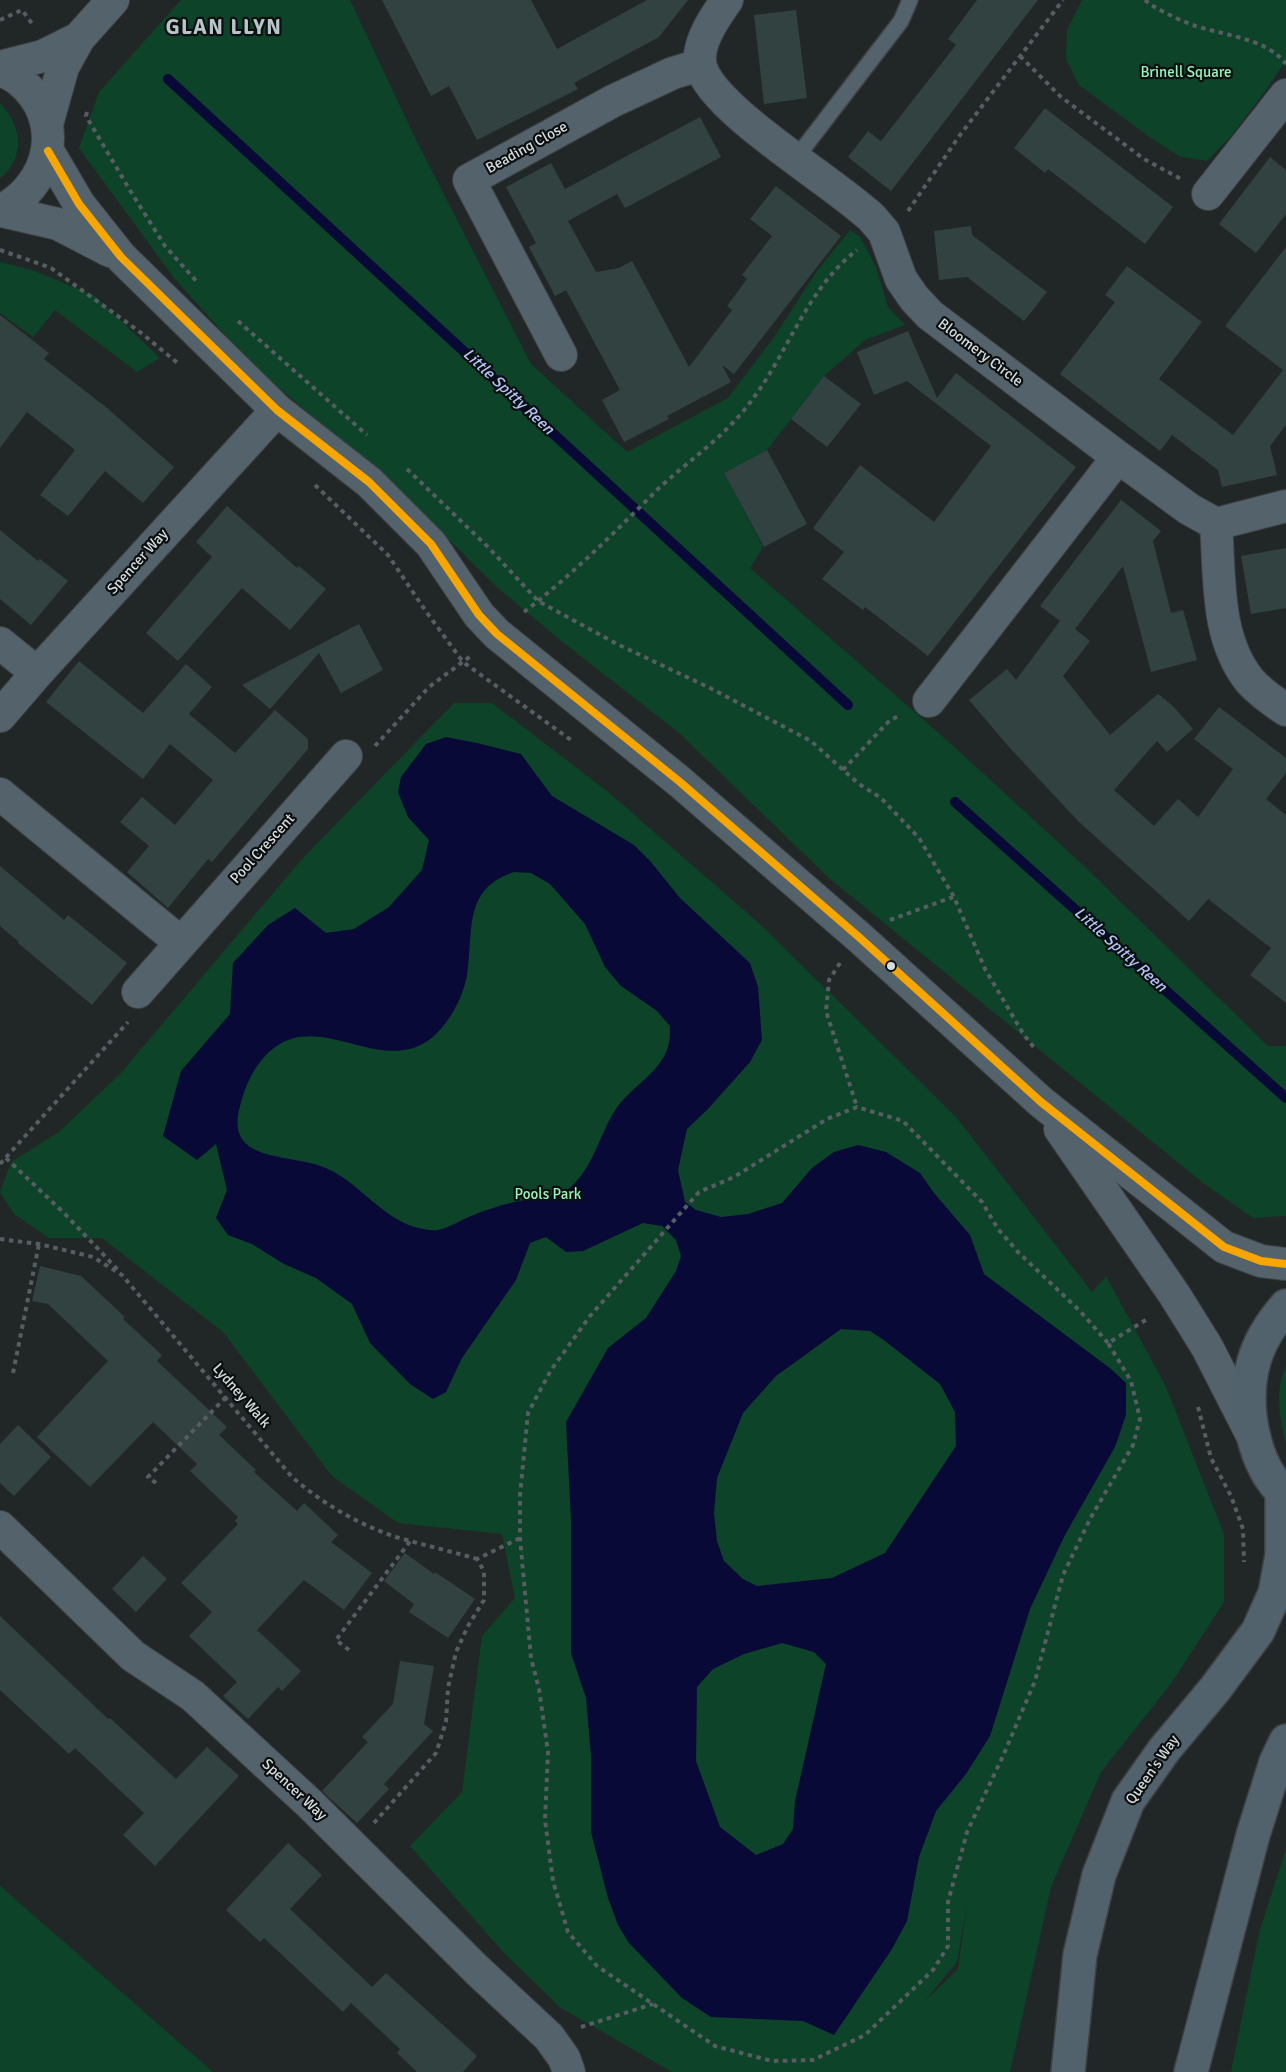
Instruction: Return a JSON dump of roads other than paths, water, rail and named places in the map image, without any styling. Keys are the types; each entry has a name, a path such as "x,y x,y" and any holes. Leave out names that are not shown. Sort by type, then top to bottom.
{"main road":[{"name":"Queen's Way","path":"1068,2072 1080,1955 1099,1875 1128,1801 1164,1750 1215,1689 1258,1631 1275,1593 1282,1555 1284,1493 1265,1467 1254,1438 1248,1400 1254,1361 1270,1324 1286,1306"},
{"path":"1191,2072 1253,1835 1276,1761 1286,1741"}],"street":[{"path":"0,68 43,56 66,45 113,0"},
{"path":"700,65 701,50 707,33 727,0"},
{"path":"1,211 24,196 40,176 66,45"},
{"name":"Bloomery Circle","path":"700,65 710,84 724,100 864,210 884,232 901,279 930,315 1189,509 1216,524"},
{"name":"Beading Close","path":"561,355 469,180 613,101 674,72 700,65"},
{"path":"0,68 20,80 37,100 47,137 79,204 121,257 277,410 369,482 431,544 479,615 497,634 680,782 860,938 1041,1101 1224,1246 1261,1261 1286,1264"},
{"path":"1208,194 1286,95"},
{"path":"1,211 58,224 121,257"},
{"name":"Spencer Way","path":"0,716 277,410"},
{"path":"929,701 1118,457"},
{"path":"1286,506 1216,524 1226,634 1236,659 1251,682 1286,711"},
{"path":"0,643 37,673"},
{"name":"Pool Crescent","path":"138,992 346,756"},
{"path":"0,794 180,942"},
{"path":"1041,1101 1163,1305 1207,1347 1254,1438"},
{"name":"Spencer Way","path":"0,1527 133,1656 193,1696 353,1846 477,1970 549,2037 564,2058 569,2072"}],"lane":[{"path":"796,158 901,21 910,0"}],"waterway":[{"name":"Little Spitty Reen","path":"168,79 848,705"},
{"name":"Little Spitty Reen","path":"955,802 1286,1098"}],"district":[{"name":"GLAN LLYN","path":"224,28"}],"park label":[{"name":"Brinell Square","path":"1186,73"},
{"name":"Pools Park","path":"548,1195"}]}
